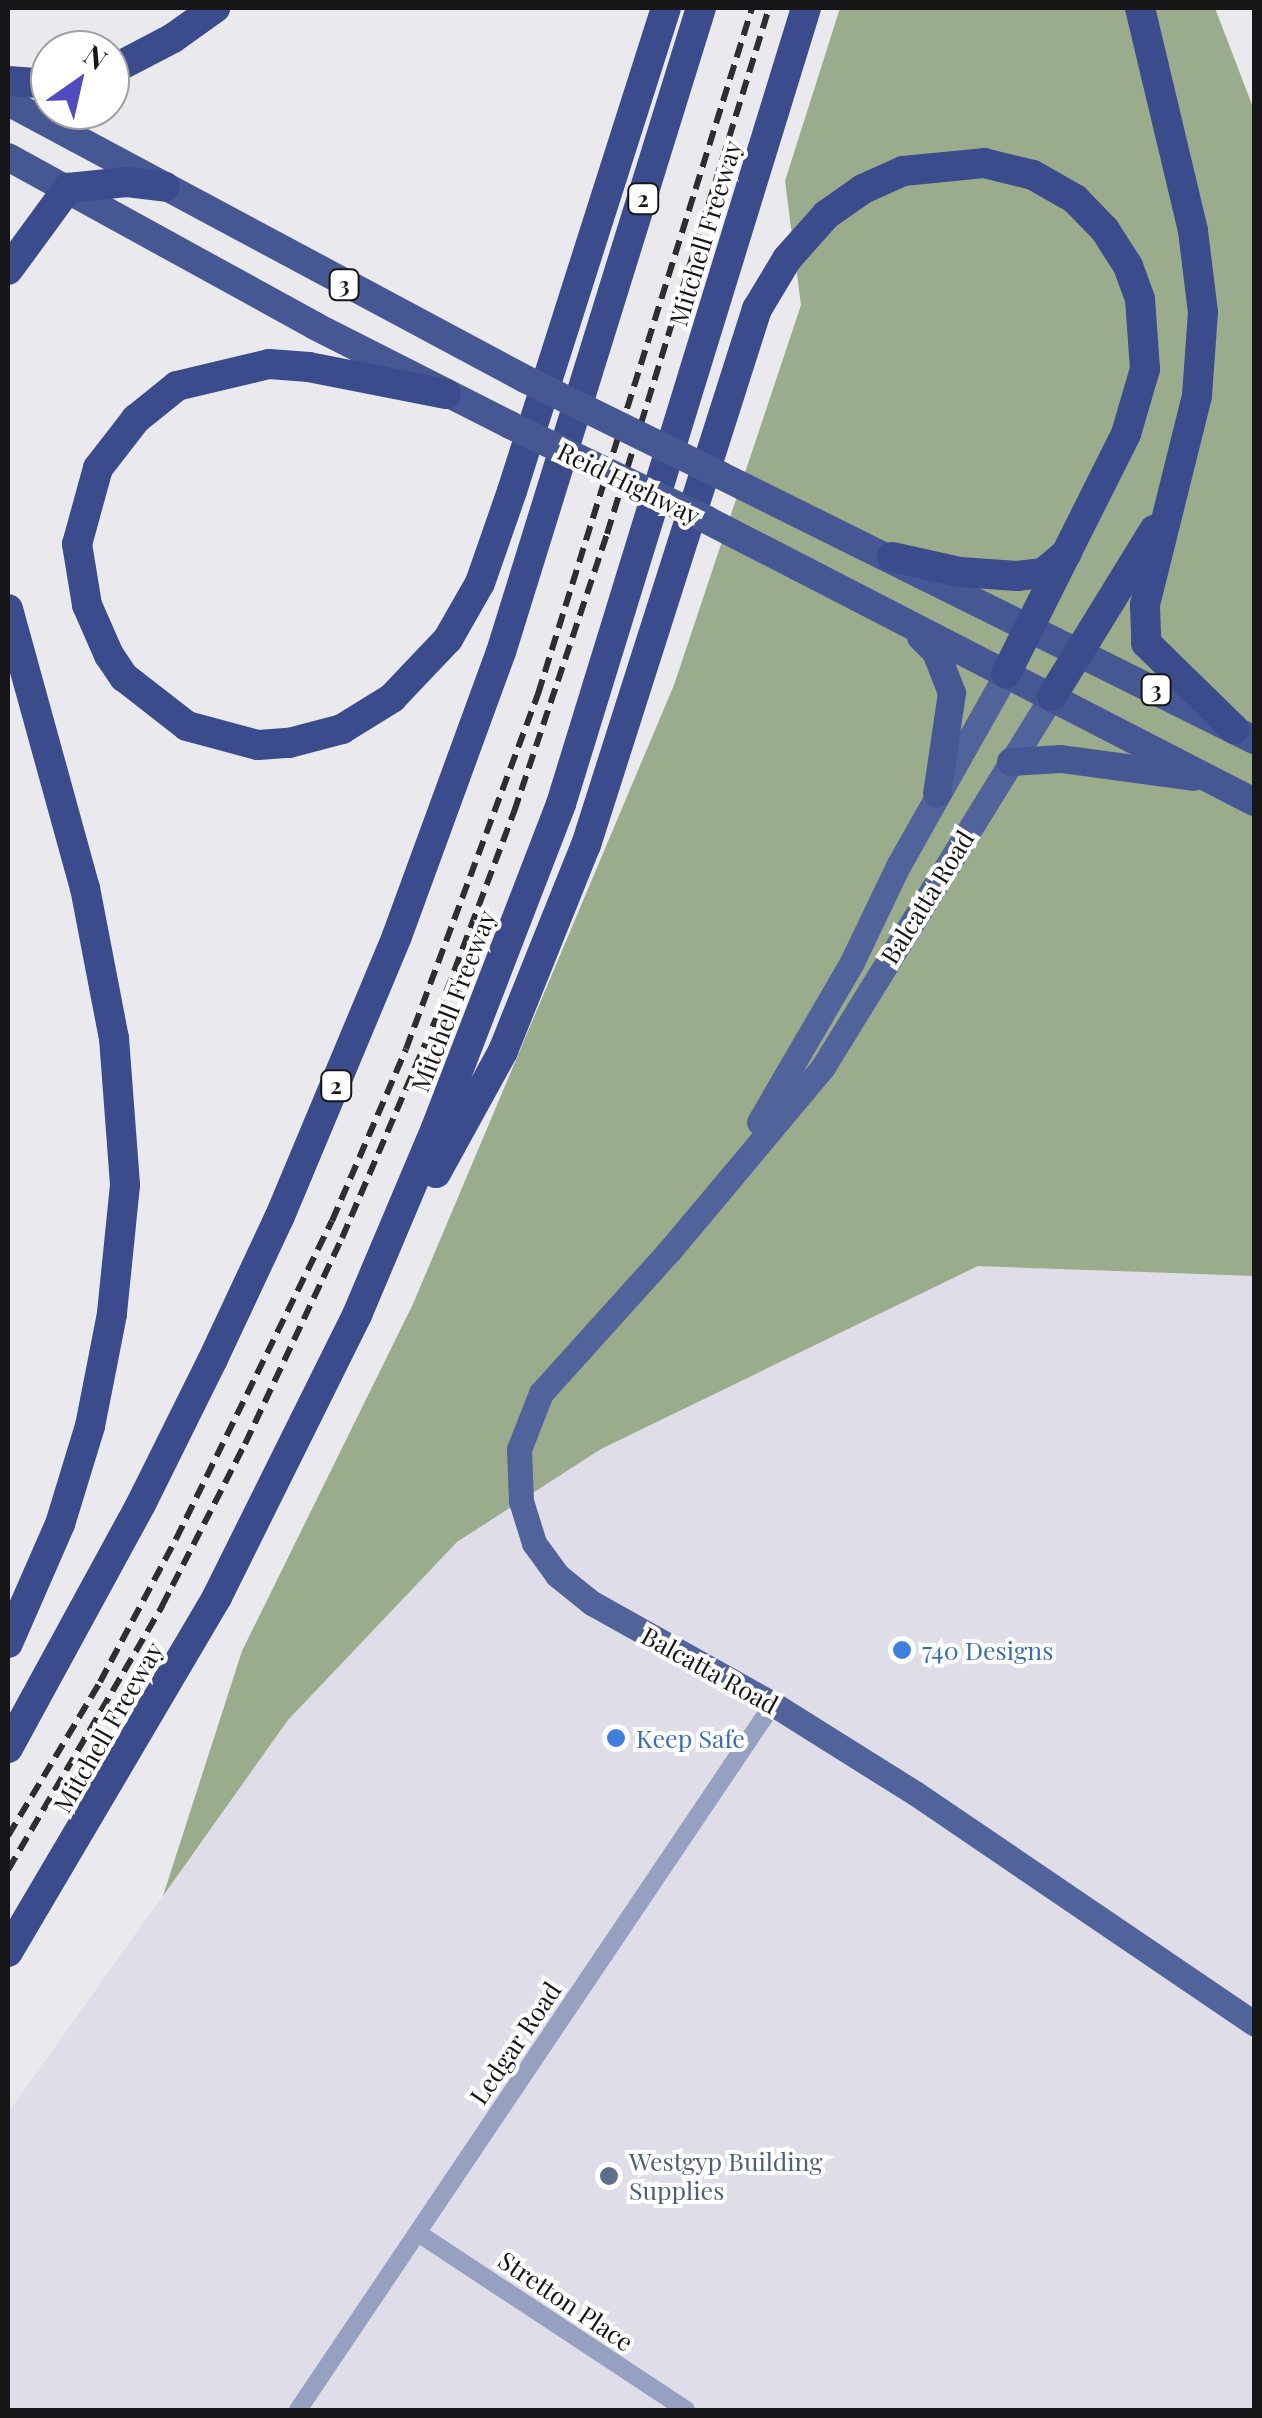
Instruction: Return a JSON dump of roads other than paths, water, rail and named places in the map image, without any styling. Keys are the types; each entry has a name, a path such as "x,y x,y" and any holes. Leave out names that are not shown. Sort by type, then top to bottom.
{"highway":[{"path":"130,61 173,38 216,8"},
{"path":"446,394 324,369 269,364 177,386 136,420 98,468 77,544 86,605 109,656 124,677 186,726 258,745 290,743 342,729 392,698 448,639 480,584 666,8"},
{"name":"2","path":"8,1748 142,1504 212,1361 280,1216 397,936 501,652 701,8"},
{"name":"Mitchell Freeway","path":"8,1952 217,1597 357,1315 436,1128 560,804 806,8"},
{"path":"1140,8 1193,231 1202,312 1194,412 1145,605 1146,643 1244,734"},
{"name":"Reid Highway","path":"8,102 525,379 1244,734"},
{"name":"Reid Highway","path":"8,157 446,394 708,520 1254,802"},
{"path":"357,1315 503,1050 579,862 757,309 787,259 826,215 863,189 903,171 984,162 1033,175 1075,199 1105,230 1128,266 1140,300 1145,369 1126,434 1006,674"},
{"path":"8,270 68,188 127,182 164,186"},
{"path":"1052,696 1167,511"},
{"path":"892,557 960,572 1017,576 1043,573 1069,550"},
{"path":"8,608 85,888 114,1038 125,1185 112,1314 90,1426 60,1524 8,1643"},
{"path":"913,629 936,652 952,692 937,794"},
{"path":"1011,762 1061,759 1216,780"}],"main road":[{"name":"Balcatta Road","path":"720,1186 835,992 937,794 1006,674"},
{"name":"Balcatta Road","path":"1052,696 823,1068 669,1251 541,1393 519,1450 521,1501 534,1543 557,1575 592,1603 773,1704 915,1793 1254,2023"}],"street":[{"name":"Ledgar Road","path":"298,2410 773,1704"},
{"name":"Stretton Place","path":"418,2233 686,2410"}],"railway":[{"path":"8,1836 100,1682 176,1539 332,1221 406,1049 538,694 752,8"},
{"path":"8,1870 162,1606 245,1444 342,1238 438,1014 514,812 607,534 769,8"}],"place":[{"name":"740 Designs","path":"902,1650"},
{"name":"Keep Safe","path":"616,1738"},
{"name":"Westgyp Building Supplies","path":"609,2176"}]}
